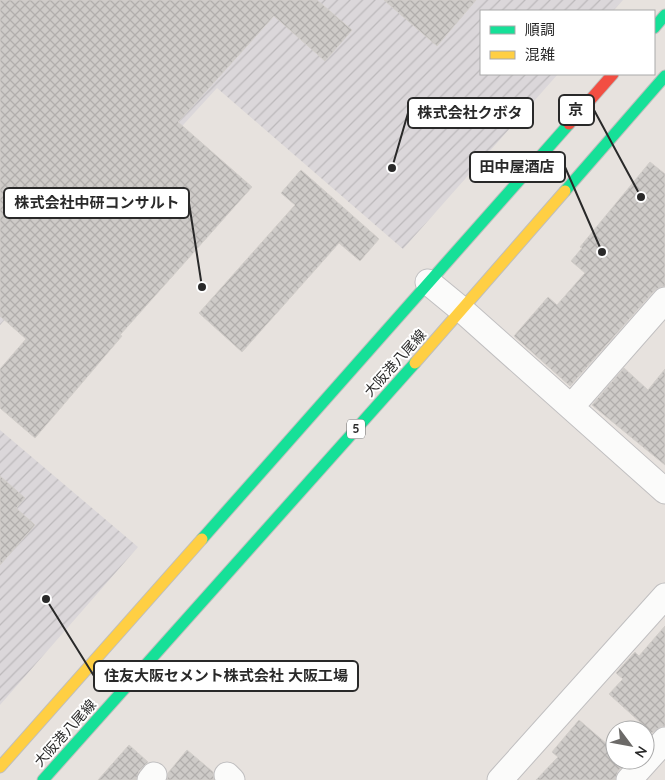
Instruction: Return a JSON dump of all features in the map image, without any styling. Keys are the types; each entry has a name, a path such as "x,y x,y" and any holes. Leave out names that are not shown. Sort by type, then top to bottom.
{"main road":[{"path":"655,27 665,15"},
{"name":"大阪港八尾線","path":"0,767 612,75"},
{"name":"大阪港八尾線","path":"48,778 462,310 665,76"}],"street":[{"path":"428,282 665,491"},
{"path":"571,407 660,316"},
{"path":"500,780 665,596"},
{"path":"629,780 665,740"}],"shaded area":[{"path":"0,0 623,0 614,10 480,10 480,75 557,75 403,249 217,88 0,325"},
{"path":"0,430 138,547 0,705"}],"building":[{"path":"0,0 317,0 352,30 325,61 274,16 178,122 252,187 120,335 122,336 35,438 0,408 0,369 26,339 0,316"},
{"path":"384,0 476,0 437,46"},
{"path":"650,162 665,174 665,286 654,291 570,386 514,336 548,297 557,305 585,273 571,261 582,248 580,247"},
{"path":"301,170 379,239 360,261 339,243 242,352 199,313 295,205 281,193"},
{"path":"624,368 648,390 665,369 665,465 592,405"},
{"path":"0,476 25,498 16,508 35,525 0,565"},
{"path":"665,626 665,726 655,731 655,720 638,720 609,694 623,679 616,673 635,652 639,656"},
{"path":"579,720 605,742 605,770 619,770 615,780 536,780 558,757 552,752"},
{"path":"129,745 148,762 139,771 136,780 98,780"},
{"path":"187,750 213,772 214,780 167,780 168,773"}],"traffic: fast":[{"path":"655,27 665,15"},
{"path":"565,191 665,76"},
{"path":"202,539 569,124"},
{"path":"43,780 415,363"}],"traffic: slow":[{"path":"415,363 565,191"},
{"path":"0,767 202,539"}],"traffic: jam":[{"path":"569,124 612,75"}],"place":[{"name":"株式会社クボタ","path":"392,168"},
{"name":"京","path":"641,197"},
{"name":"田中屋酒店","path":"602,252"},
{"name":"株式会社中研コンサルト","path":"202,287"},
{"name":"住友大阪セメント株式会社 大阪工場","path":"46,599"}]}
